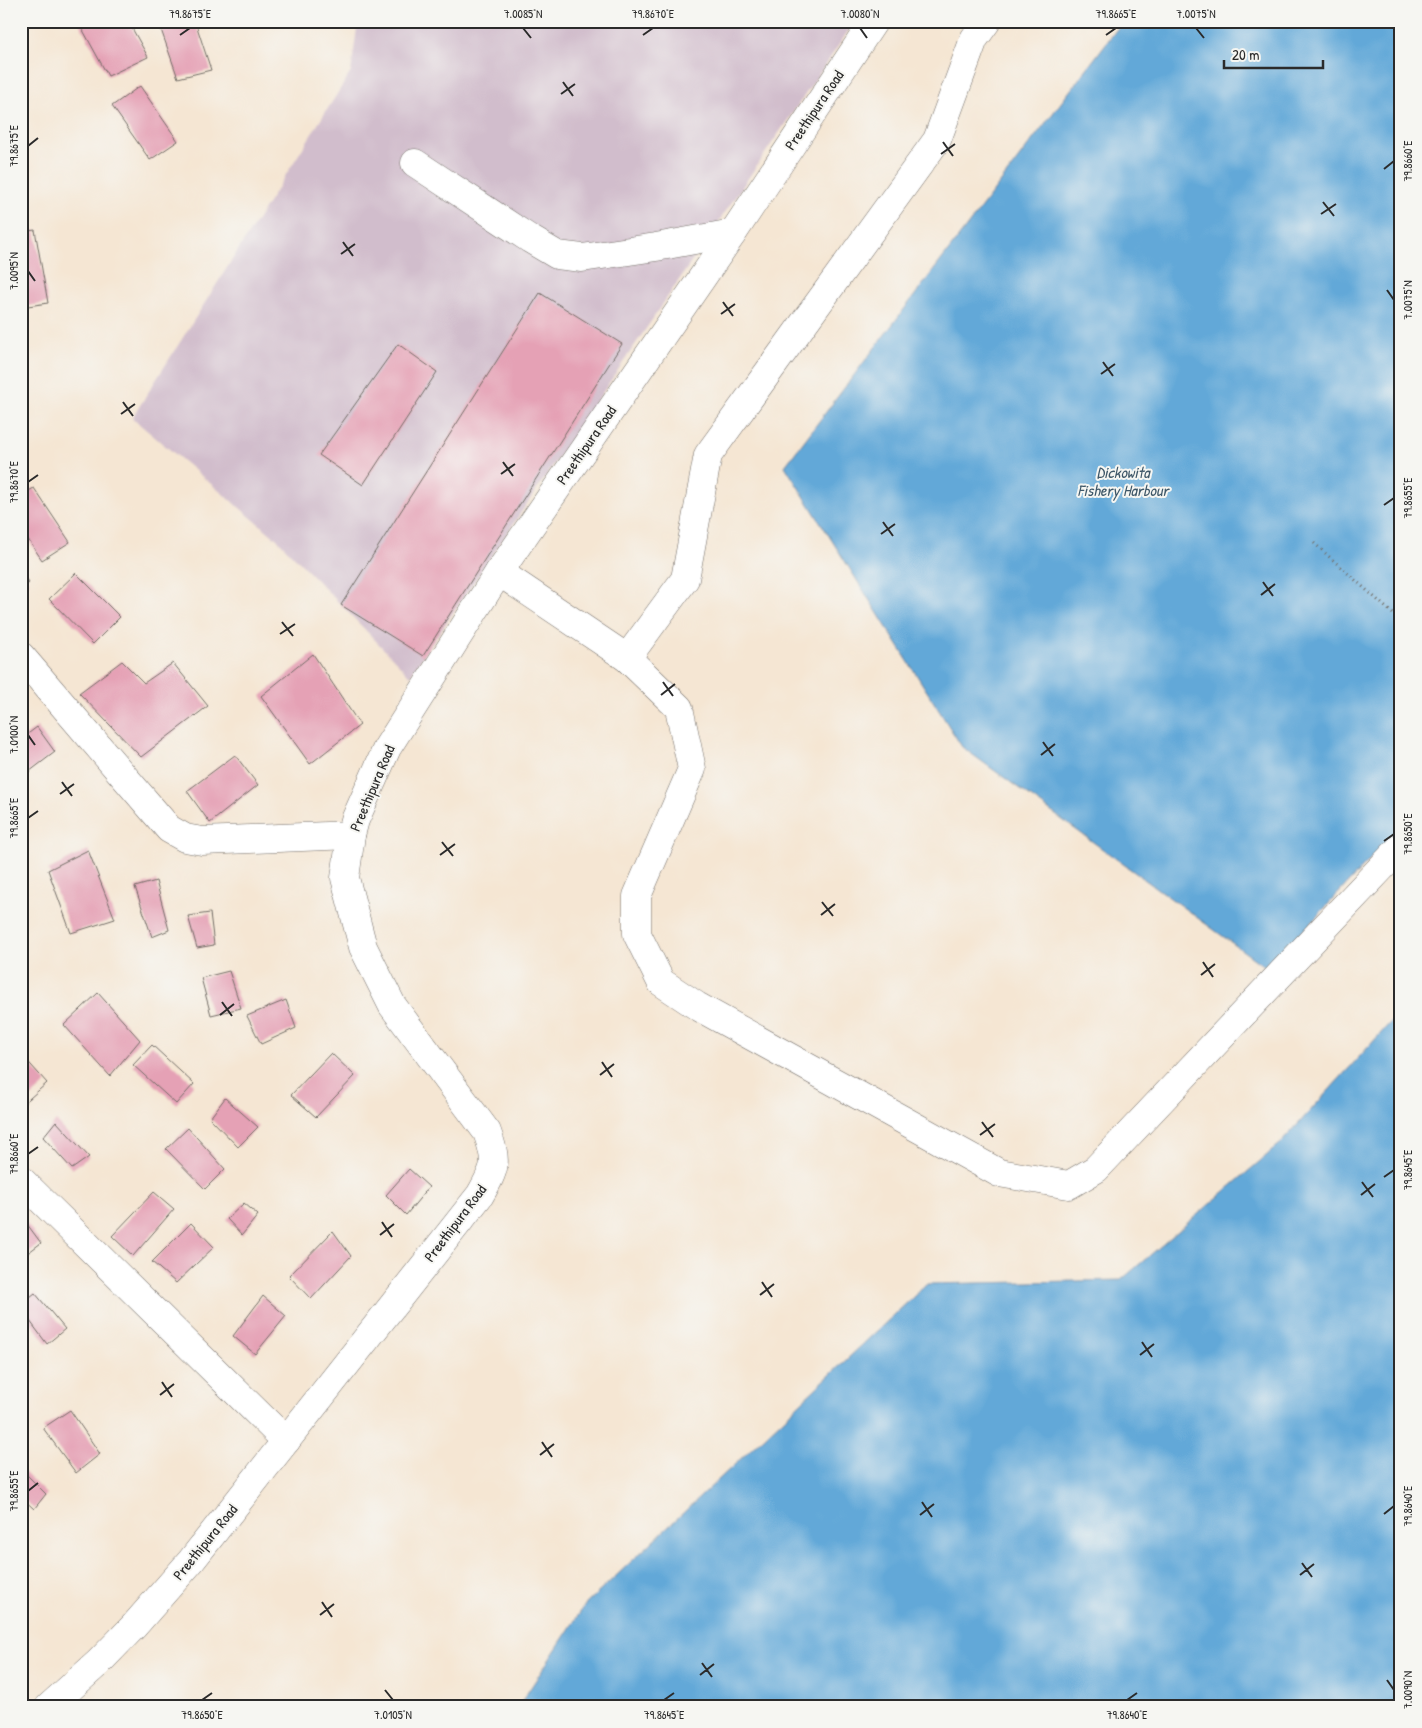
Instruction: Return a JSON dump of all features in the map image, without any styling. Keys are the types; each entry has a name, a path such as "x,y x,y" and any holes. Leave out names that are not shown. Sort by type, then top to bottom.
{"street":[{"name":"Preethipura Road","path":"49,1707 98,1663 134,1626 192,1560 480,1195 494,1164 494,1151 487,1132 392,1005 362,947 345,878 355,820 387,748 499,572 733,232 874,21"},
{"path":"628,658 685,579 708,454 937,140 974,39 987,21"},
{"path":"416,162 530,239 557,255 582,258 733,232"},
{"path":"499,572 628,658 679,708 692,769 637,896 637,934 661,982 697,1006 998,1172 1069,1185 1096,1169 1401,847"},
{"path":"21,656 169,829 185,838 202,841 351,835"},
{"path":"21,1180 286,1441"}],"path":[{"path":"1314,543 1401,621"}],"shaded area":[{"path":"358,21 855,21 410,676 277,539 132,418 351,72"}],"water":[{"name":"Dickowita Fishery Harbour","path":"1123,21 1401,21 1401,826 1268,969 962,747 785,466"},
{"path":"1401,1011 1401,1707 518,1707 585,1605 927,1284 1121,1280 1280,1144"}],"building":[{"path":"78,21 128,21 148,57 108,76"},
{"path":"158,21 195,21 211,70 178,78"},
{"path":"140,86 178,141 150,160 112,106"},
{"path":"35,230 48,303 21,307 21,232"},
{"path":"540,293 622,344 423,656 341,605"},
{"path":"398,344 437,372 363,485 319,455"},
{"path":"34,488 70,542 42,560 21,529 21,495"},
{"path":"21,573 29,583 21,591"},
{"path":"76,573 120,617 93,644 49,599"},
{"path":"313,654 360,725 310,764 261,696"},
{"path":"122,661 144,683 173,663 208,706 141,757 79,693"},
{"path":"37,727 55,752 21,778 21,739"},
{"path":"235,755 258,785 210,823 187,791"},
{"path":"88,850 115,919 71,933 48,870"},
{"path":"156,881 169,930 152,937 135,887"},
{"path":"210,913 214,945 197,948 188,916"},
{"path":"229,971 241,1008 211,1015 201,978"},
{"path":"98,993 140,1040 110,1076 64,1025"},
{"path":"286,1000 296,1028 261,1044 247,1016"},
{"path":"152,1045 194,1084 176,1104 133,1065"},
{"path":"331,1053 355,1076 316,1117 291,1095"},
{"path":"23,1056 47,1083 21,1106 21,1057"},
{"path":"225,1098 258,1127 238,1147 210,1118"},
{"path":"56,1121 89,1157 72,1169 43,1137"},
{"path":"188,1128 225,1169 205,1189 166,1149"},
{"path":"409,1169 429,1187 406,1215 386,1195"},
{"path":"154,1192 174,1209 133,1256 112,1236"},
{"path":"244,1203 258,1215 242,1235 227,1219"},
{"path":"21,1216 41,1243 21,1258"},
{"path":"191,1223 214,1247 176,1283 152,1262"},
{"path":"333,1231 351,1256 311,1299 289,1276"},
{"path":"35,1293 65,1329 47,1344 21,1309 21,1304"},
{"path":"263,1296 286,1316 255,1354 233,1336"},
{"path":"70,1410 100,1454 76,1473 43,1428"},
{"path":"21,1469 46,1494 34,1509 21,1497"}]}
